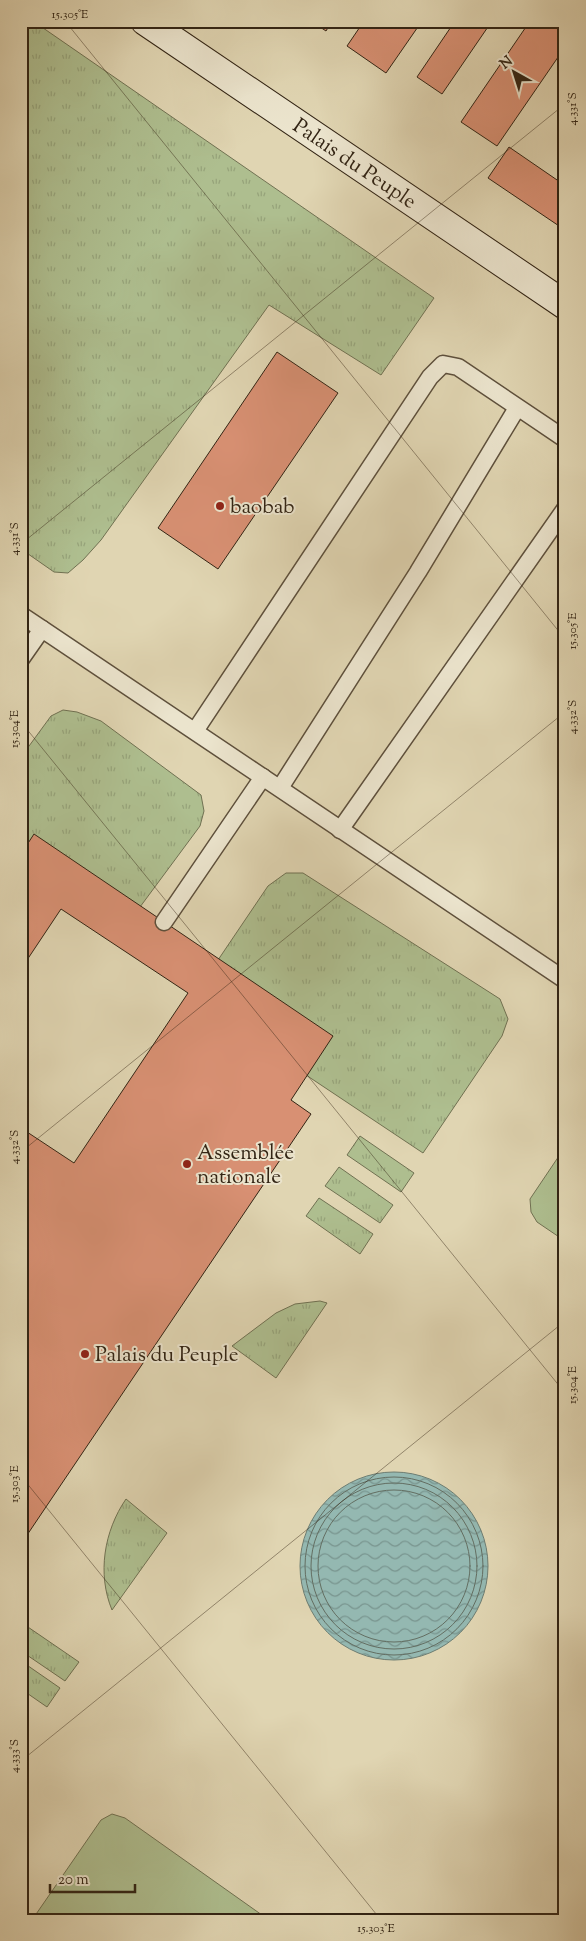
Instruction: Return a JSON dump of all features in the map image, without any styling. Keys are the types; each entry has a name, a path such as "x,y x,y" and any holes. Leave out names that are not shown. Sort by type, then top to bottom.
{"street":[{"name":"Palais du Peuple","path":"145,21 565,305"}],"lane":[{"path":"195,732 430,377 444,364 458,367 565,439"},
{"path":"280,788 418,572 517,408"},
{"path":"340,830 565,508"},
{"path":"21,615 565,980"},
{"path":"21,659 42,629"},
{"path":"164,922 263,777"}],"green space":[{"path":"21,21 33,21 434,298 381,375 269,305 101,540 68,573 54,572 21,549"},
{"path":"63,710 77,712 101,721 201,795 204,811 200,826 140,907 21,854 21,757 51,716"},
{"path":"286,873 303,873 500,999 508,1019 502,1036 423,1153 306,1075 218,960 268,886"},
{"path":"360,1136 414,1173 401,1192 347,1155"},
{"path":"565,1147 565,1241 537,1222 531,1212 530,1199"},
{"path":"339,1167 393,1205 380,1223 325,1186"},
{"path":"319,1198 373,1234 360,1254 306,1216"},
{"path":"320,1301 327,1303 276,1378 232,1346 276,1313 295,1304"},
{"path":"126,1499 167,1533 112,1610 105,1582 105,1553 112,1525"},
{"path":"25,1625 79,1662 65,1681 21,1651 21,1630"},
{"path":"21,1661 60,1688 47,1707 21,1689"},
{"path":"112,1814 125,1818 269,1920 32,1920 101,1820"}],"water":[{"path":"403,1472 412,1473 439,1483 461,1499 473,1514 481,1530 487,1548 487,1584 481,1602 473,1618 461,1633 446,1645 430,1653 412,1659 385,1660 376,1659 349,1649 334,1639 321,1626 311,1611 301,1584 300,1557 301,1548 311,1521 321,1506 334,1493 349,1483 376,1473"}],"building":[{"path":"311,21 332,21 326,31"},
{"path":"364,21 422,21 386,73 347,46"},
{"path":"455,21 492,21 442,94 417,77"},
{"path":"530,21 565,21 565,47 497,146 461,122"},
{"path":"509,147 560,182 565,176 565,230 488,178"},
{"path":"277,352 338,393 218,569 158,528"},
{"name":"Palais du Peuple","path":"34,834 333,1036 291,1100 311,1114 21,1544 21,1128 74,1163 188,993 61,909 21,969 21,854"}],"place":[{"name":"baobab","path":"220,506"},
{"name":"Assemblée nationale","path":"187,1164"},
{"name":"Palais du Peuple","path":"85,1354"}]}
